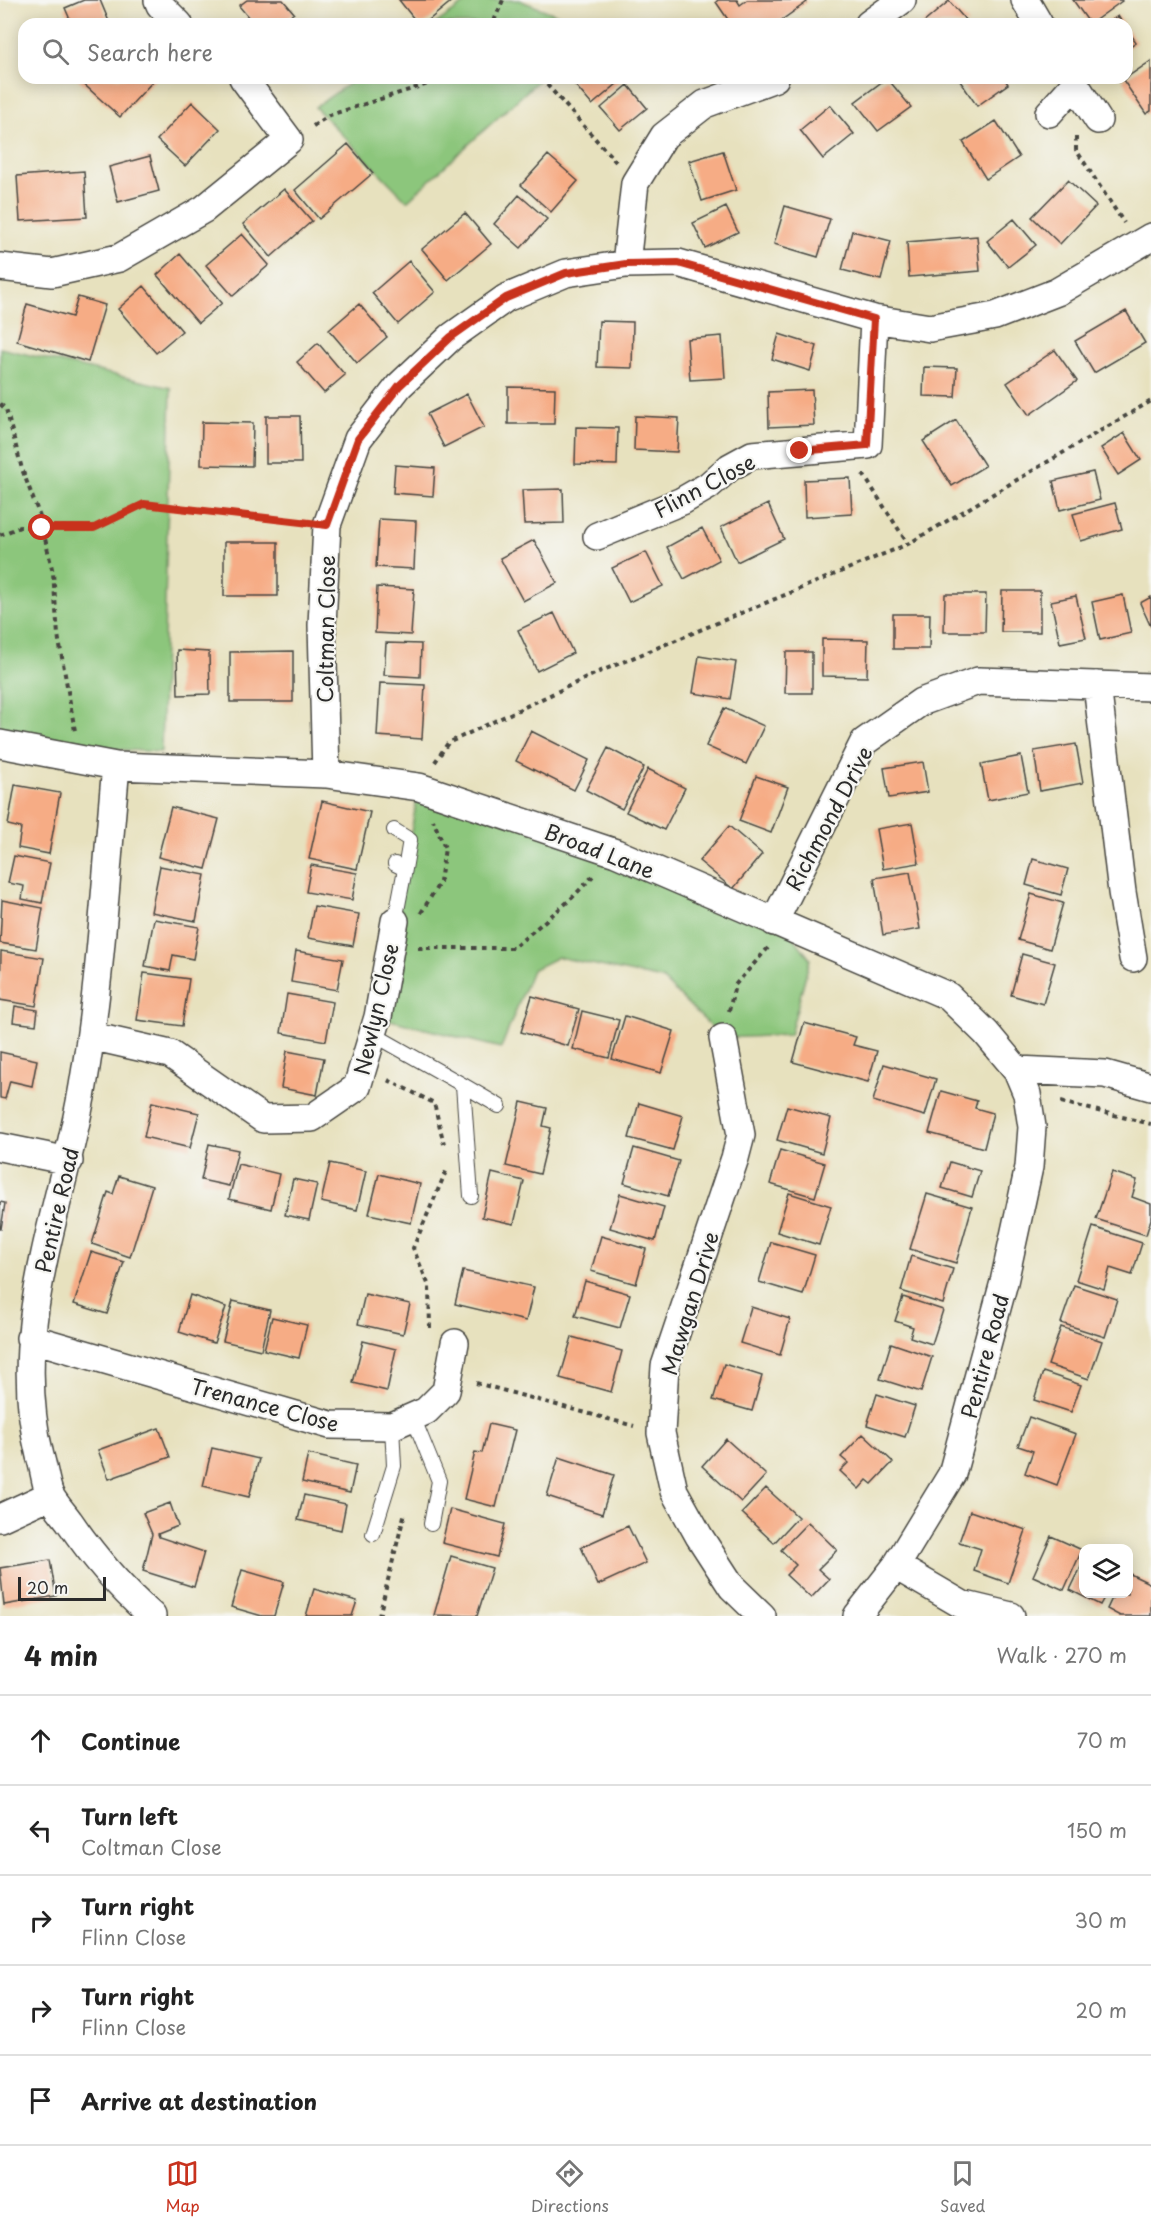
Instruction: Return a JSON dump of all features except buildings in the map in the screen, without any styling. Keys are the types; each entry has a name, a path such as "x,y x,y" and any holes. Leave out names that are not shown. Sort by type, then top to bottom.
{"street":[{"path":"158,0 173,18"},
{"path":"877,18 902,0"},
{"path":"1025,0 1036,18"},
{"path":"0,267 52,273 119,258 204,209 289,140 247,84"},
{"path":"626,264 635,183 664,136 705,104 759,84"},
{"path":"1049,113 1071,84"},
{"path":"1074,84 1087,124"},
{"name":"Coltman Close","path":"326,774 322,625 327,525 358,439 399,386 451,337 506,298 566,273 626,264 678,263 874,319 930,328 995,316 1057,292 1145,242"},
{"path":"867,445 874,319"},
{"name":"Flinn Close","path":"597,536 682,501 708,486 730,467 753,455 867,445"},
{"name":"Richmond Drive","path":"780,925 864,742 921,702 978,681 1151,687"},
{"path":"1097,686 1122,892 1133,958"},
{"name":"Broad Lane","path":"0,744 116,766 326,774 419,787 616,853 948,996 986,1033 1022,1082"},
{"name":"Pentire Road","path":"116,766 91,1036 69,1161 49,1230 30,1338 29,1384 34,1432 51,1495 86,1546 124,1591 152,1616"},
{"name":"Newlyn Close","path":"91,1036 170,1054 262,1119 312,1118 357,1087 373,1034 395,921"},
{"name":"Mawgan Drive","path":"723,1038 741,1135 665,1366 661,1433 674,1491 699,1536 732,1587 762,1616"},
{"path":"1022,1082 1105,1074 1151,1087"},
{"name":"Pentire Road","path":"857,1616 896,1566 952,1474 1004,1282 1029,1167 1032,1127 1022,1082"},
{"path":"0,1147 69,1161"},
{"name":"Trenance Close","path":"30,1338 330,1425 403,1421"},
{"path":"403,1421 426,1412 447,1391 455,1343"},
{"path":"0,1518 51,1495"},
{"path":"896,1566 961,1604 1011,1616"}],"lane":[{"path":"394,830 410,840 400,866 395,921"},
{"path":"373,1034 500,1107"},
{"path":"463,1085 471,1196"},
{"path":"403,1421 439,1481 431,1524"},
{"path":"373,1534 394,1466 403,1421"}],"path":[{"path":"495,18 503,0"},
{"path":"330,115 428,84"},
{"path":"546,84 635,183"},
{"path":"1087,124 1076,150 1145,242"},
{"path":"419,787 448,743 601,671 909,544 1151,401"},
{"path":"0,404 6,409 22,469 42,528 53,573 58,635 70,693 79,759"},
{"path":"867,445 861,472 909,544"},
{"path":"0,535 20,527 94,528 144,504 327,525"},
{"path":"390,949 513,948 571,898 616,853"},
{"path":"723,1038 735,985 780,925"},
{"path":"363,1068 434,1103 446,1155"},
{"path":"1022,1082 1151,1124"},
{"path":"430,1333 429,1286 413,1248 448,1165"},
{"path":"449,1376 661,1433"}],"green space":[{"path":"470,0 519,0 566,18 444,18"},
{"path":"348,84 534,84 407,201 315,107"},
{"path":"0,348 171,388 161,752 111,749 0,729"},
{"path":"419,787 787,928 810,959 790,1035 723,1038 662,979 558,957 532,970 501,1048 378,1017"}],"route":[{"path":"42,528 94,528 144,504 327,525 358,439 399,386 451,337 506,298 566,273 626,264 678,263 874,319 867,445 800,451"}]}
